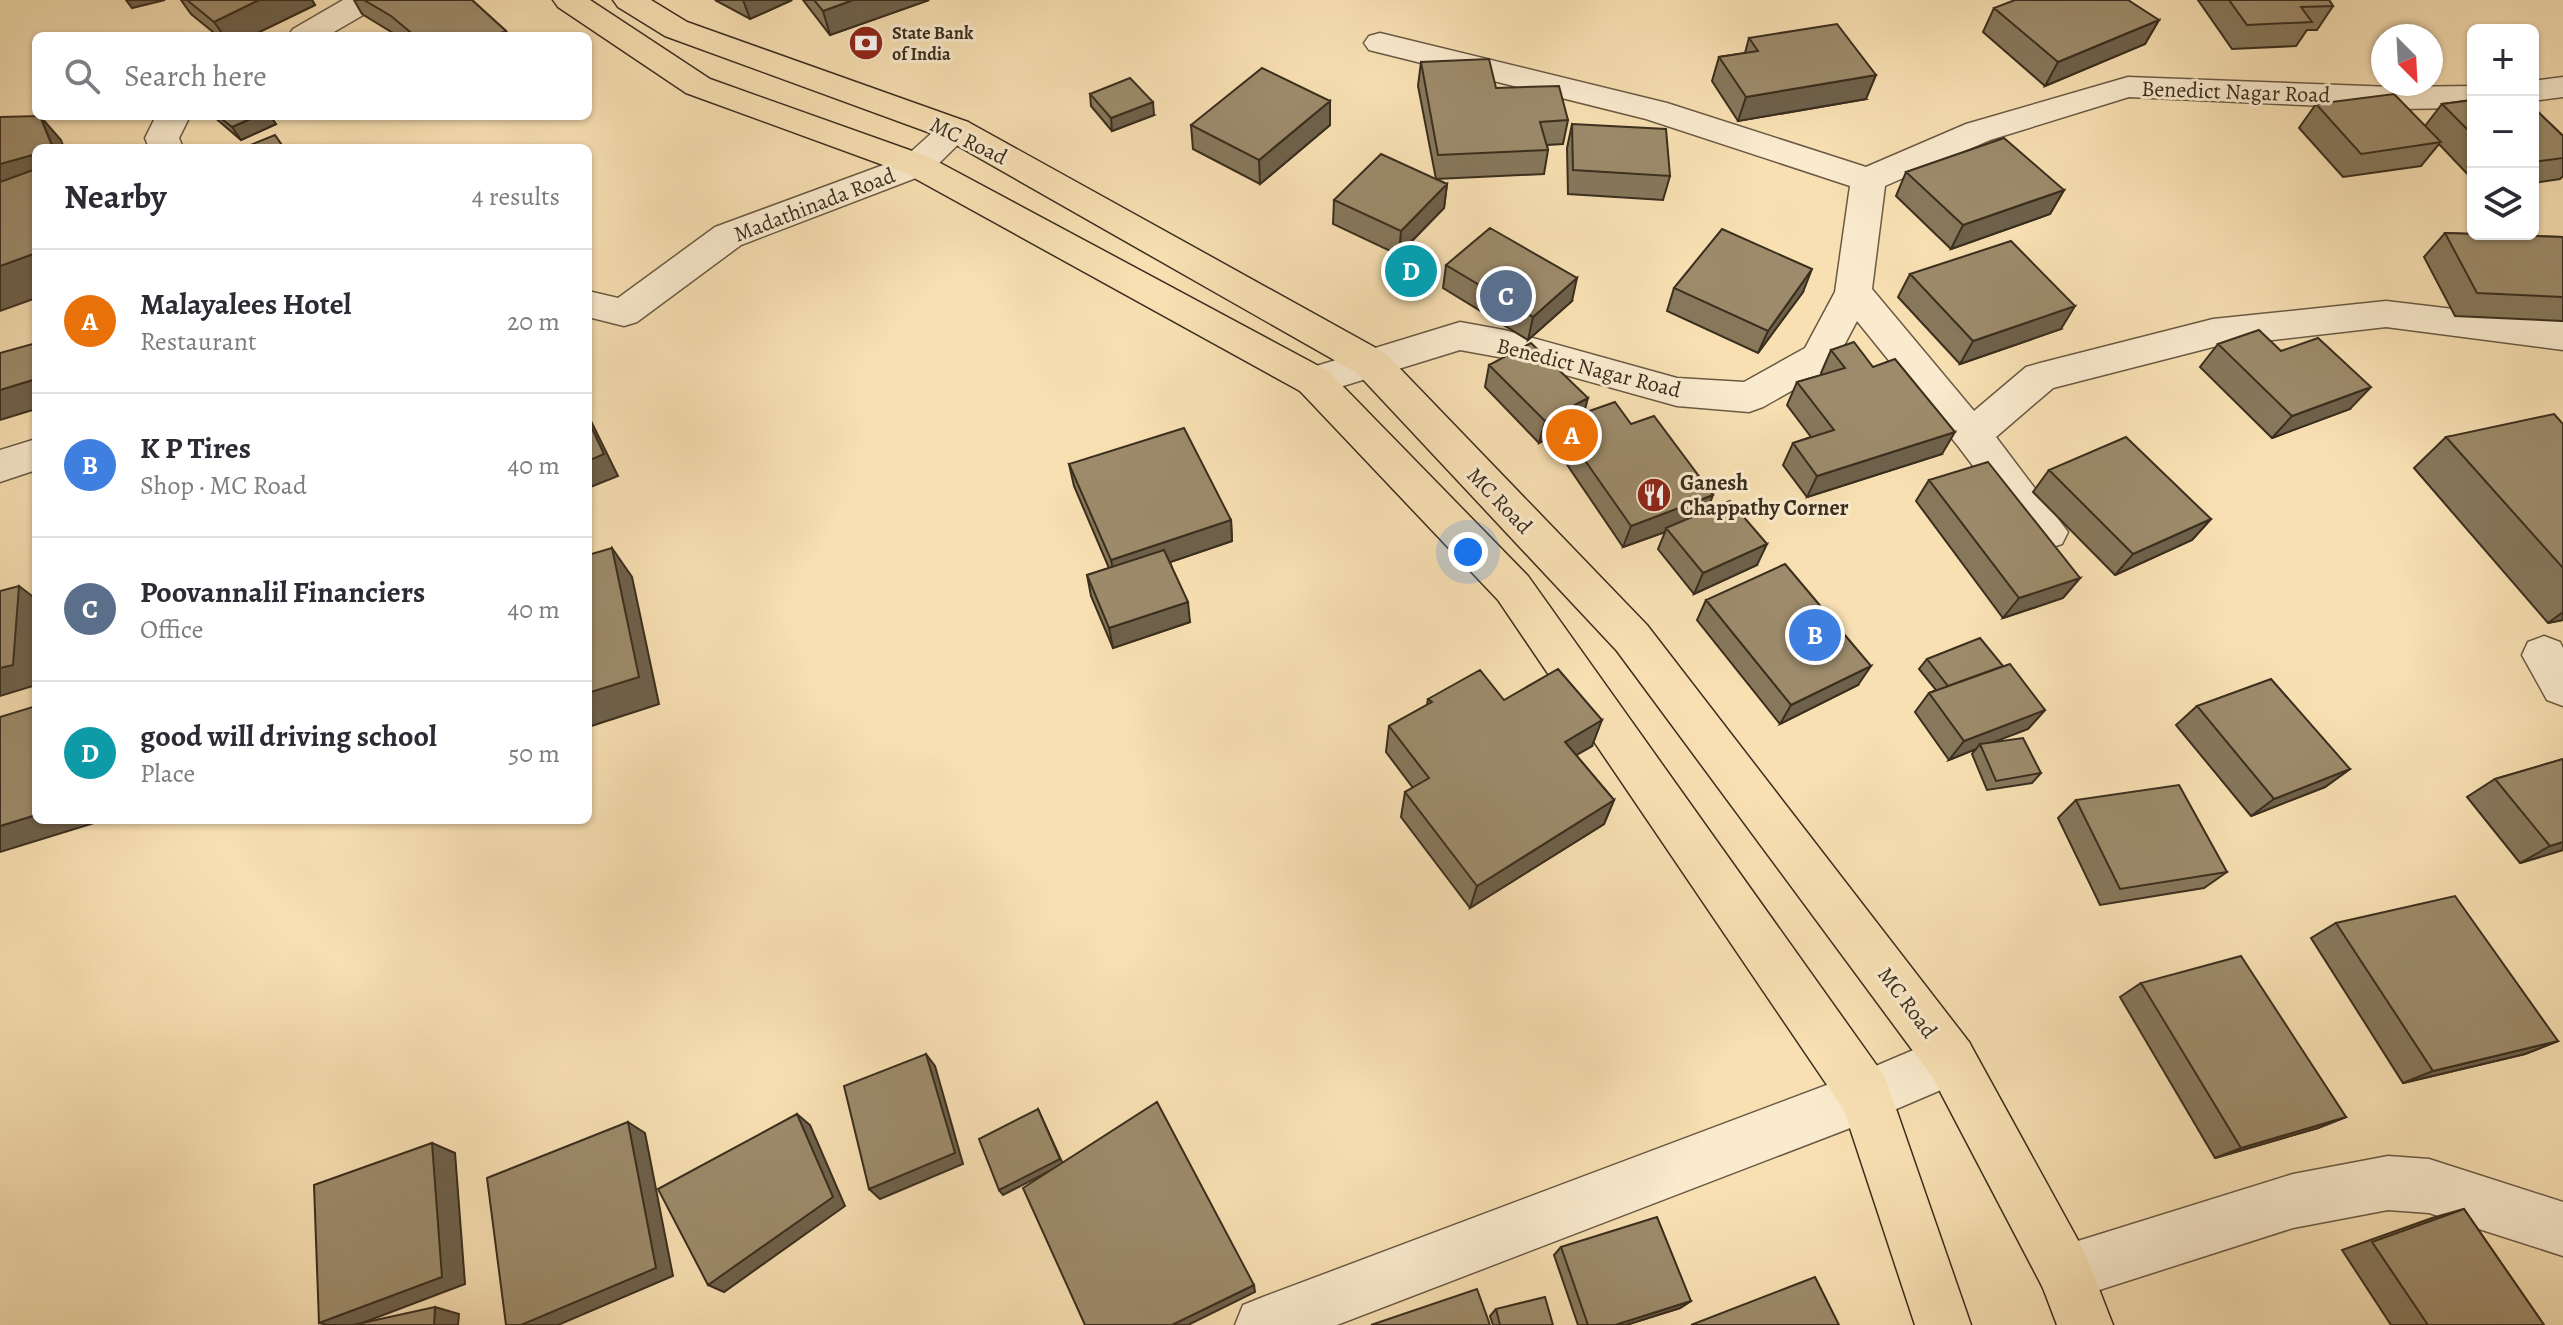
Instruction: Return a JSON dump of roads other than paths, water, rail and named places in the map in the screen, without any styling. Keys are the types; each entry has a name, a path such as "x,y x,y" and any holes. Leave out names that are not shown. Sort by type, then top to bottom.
{"main road":[{"name":"MC Road","path":"569,0 698,86 917,165 1314,381 1513,588 1866,1096 1943,1325"},
{"name":"MC Road","path":"629,0 676,29 956,130 1371,363 1632,638 1951,1060 2065,1273 2085,1325"}],"street":[{"path":"311,32 366,0"},
{"path":"1380,43 1655,111 1868,180"},
{"name":"Benedict Nagar Road","path":"1314,381 1460,336 1504,344 1677,392 1749,397 1819,358 1853,292 1868,180 1978,132 2128,87 2393,98 2467,97"},
{"path":"2539,90 2563,87"},
{"path":"164,144 162,138 171,120"},
{"name":"Madathinada Road","path":"592,305 624,313 728,236 917,165 956,130"},
{"path":"1853,292 1972,435 2047,532"},
{"path":"1972,435 2040,377 2213,333 2386,314 2563,336"},
{"path":"0,466 32,455"},
{"path":"1263,1325 1866,1096 1951,1060"},
{"path":"2065,1273 2293,1201 2388,1183 2429,1186 2563,1229"}],"place":[{"name":"State Bank of India","path":"866,43"},
{"name":"good will driving school","path":"1411,271"},
{"name":"Poovannalil Financiers","path":"1506,296"},
{"name":"Malayalees Hotel","path":"1572,435"},
{"name":"Ganesh Chappathy Corner","path":"1654,495"},
{"name":"K P Tires","path":"1815,635"}]}
